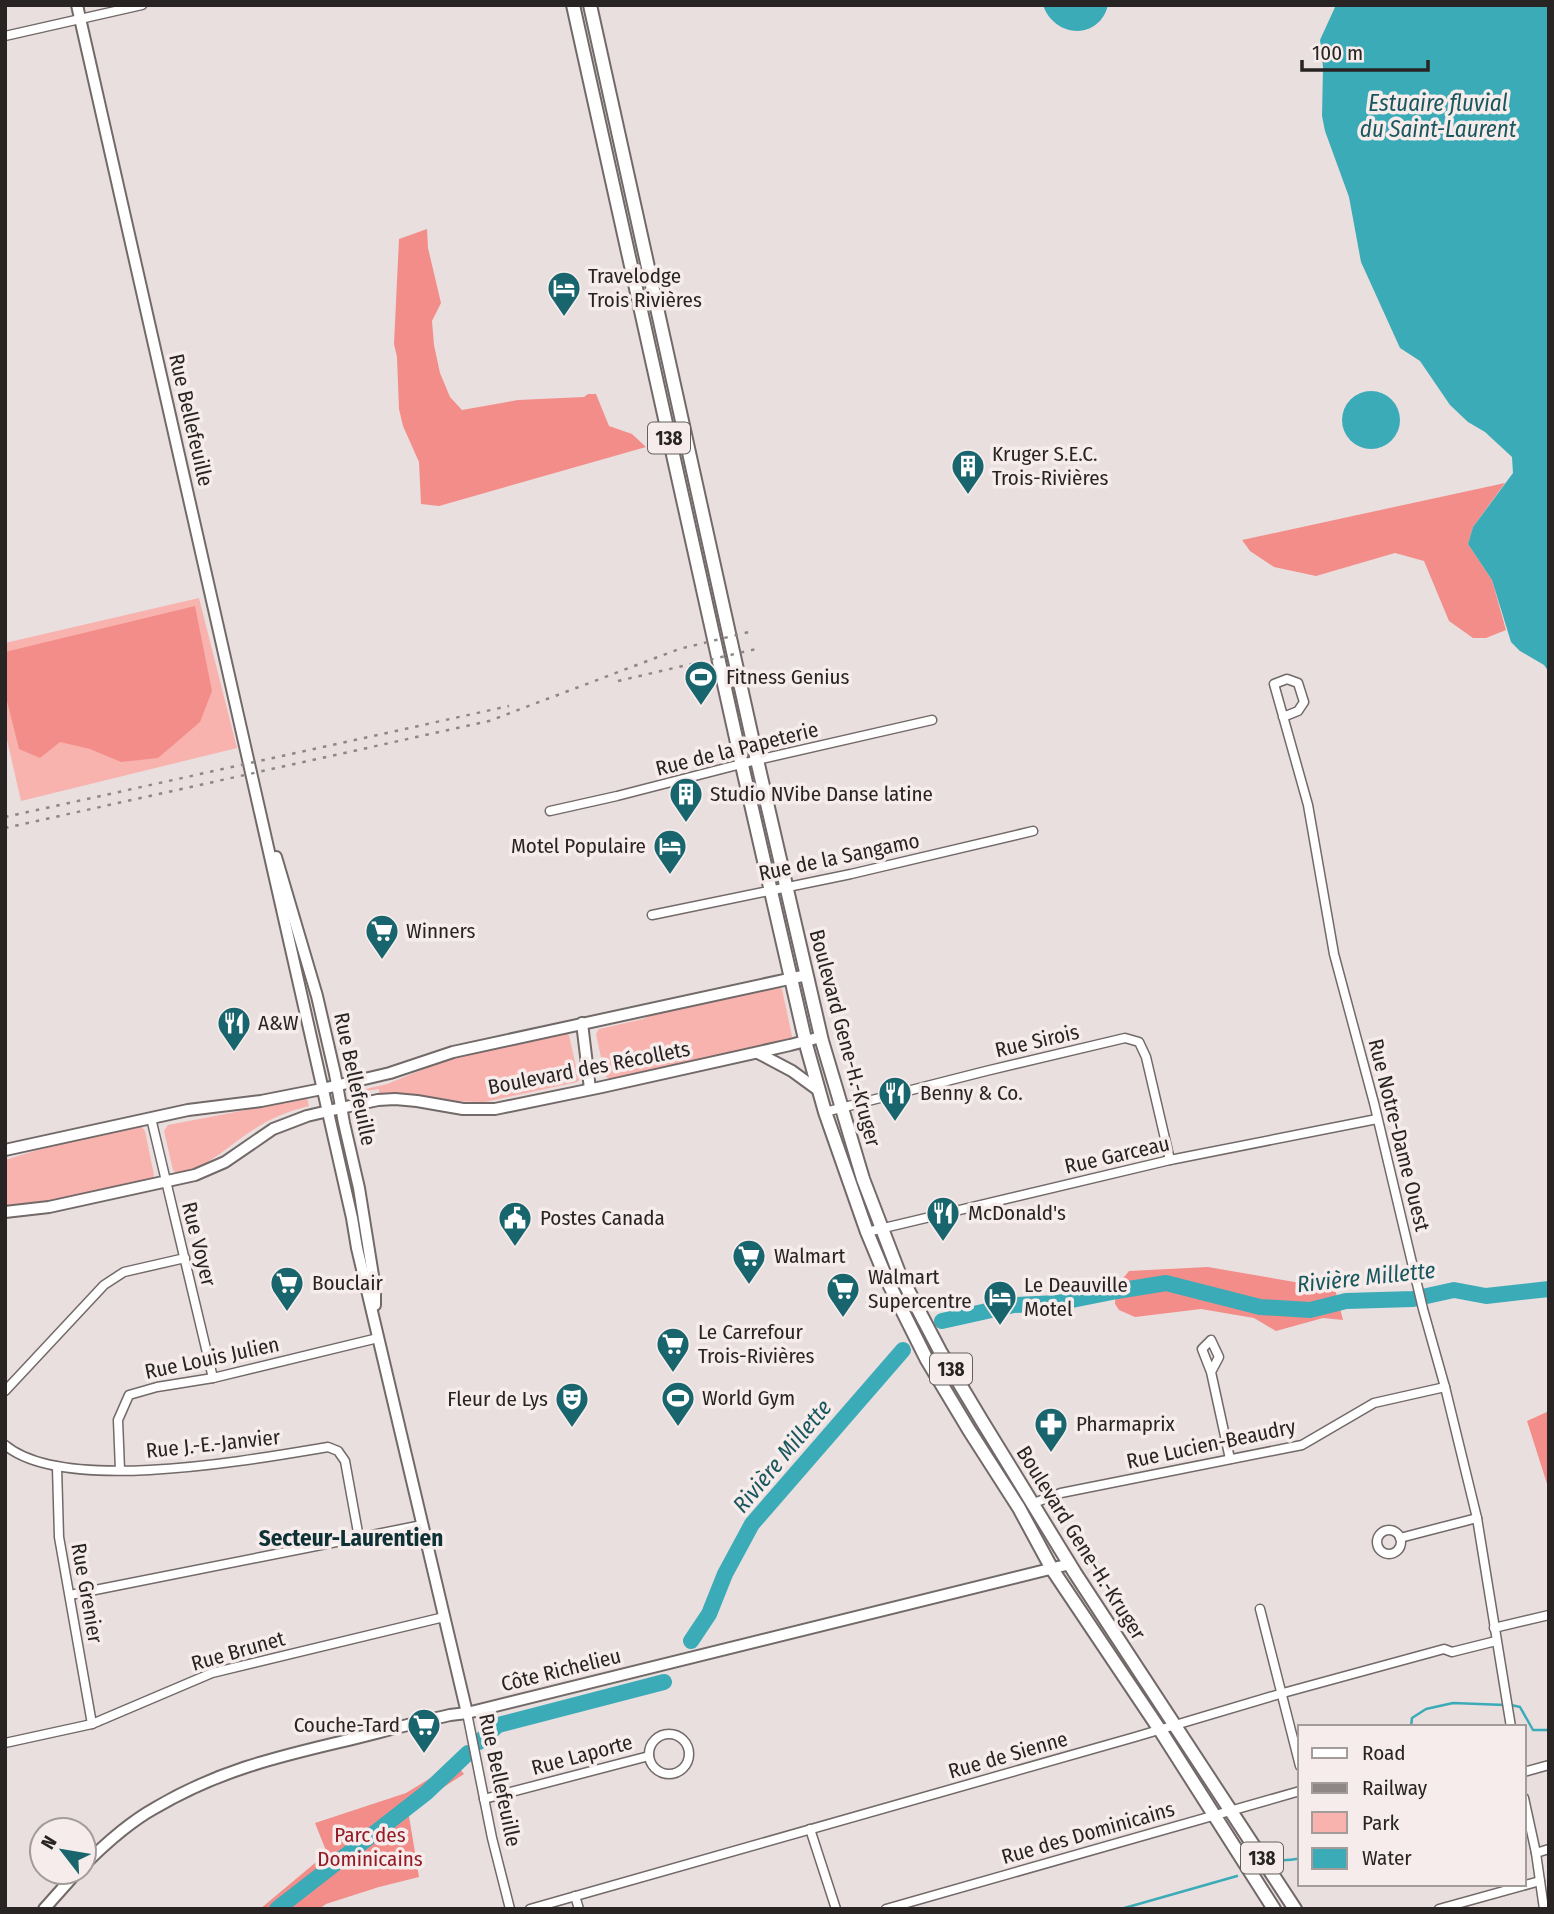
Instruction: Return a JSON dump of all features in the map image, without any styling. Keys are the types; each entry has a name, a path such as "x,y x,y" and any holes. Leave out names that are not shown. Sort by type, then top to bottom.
{"main road":[{"name":"Boulevard Gene-H.-Kruger","path":"573,5 806,1042 825,1112 867,1232 887,1280 927,1360 1019,1508 1052,1569 1275,1909"},
{"name":"Boulevard Gene-H.-Kruger","path":"590,5 821,1037 863,1179 881,1228 899,1273 940,1351 1070,1564 1230,1810 1290,1908"}],"street":[{"name":"Rue Bellefeuille","path":"77,5 510,1909"},
{"path":"5,36 142,5"},
{"path":"590,80 606,77"},
{"name":"Rue Notre-Dame Ouest","path":"1283,717 1298,711 1304,702 1298,683 1287,680 1274,684 1283,717 1308,805 1334,954 1476,1518 1511,1725"},
{"name":"Rue de la Papeterie","path":"550,811 932,720"},
{"name":"Rue de la Sangamo","path":"652,915 787,888 1033,831"},
{"name":"Rue Bellefeuille","path":"267,843 278,861 317,996 338,1086 366,1229 375,1288 377,1333"},
{"name":"Boulevard des Récollets","path":"5,1150 202,1107 261,1101 322,1090 384,1075 453,1052 807,975"},
{"path":"582,1023 590,1090"},
{"name":"Boulevard des Récollets","path":"5,1212 49,1207 165,1183 210,1170 273,1129 327,1111 396,1099 463,1109 489,1109 590,1090 821,1037"},
{"name":"Rue Sirois","path":"825,1112 1125,1038 1139,1042 1146,1057 1170,1160"},
{"path":"758,1053 792,1071 818,1090"},
{"name":"Rue Voyer","path":"151,1118 213,1378"},
{"name":"Rue Garceau","path":"867,1232 1170,1160 1377,1119"},
{"path":"5,1391 104,1285 124,1272 185,1258"},
{"name":"Rue Louis Julien","path":"120,1470 118,1420 130,1395 157,1387 213,1378 377,1333"},
{"path":"1211,1372 1230,1460"},
{"name":"Rue Lucien-Beaudry","path":"1019,1508 1061,1493 1302,1445 1374,1403 1445,1387"},
{"name":"Rue J.-E.-Janvier","path":"5,1445 34,1461 57,1467 120,1470 211,1466 328,1447 338,1451 345,1461 359,1538"},
{"name":"Rue Grenier","path":"57,1467 59,1537 92,1724"},
{"path":"1400,1538 1476,1518"},
{"path":"70,1595 422,1525"},
{"name":"Côte Richelieu","path":"98,1851 153,1808 207,1780 274,1758 1070,1564"},
{"path":"1260,1609 1298,1757"},
{"path":"1494,1628 1549,1615"},
{"name":"Rue Brunet","path":"5,1743 92,1724 212,1673 444,1618"},
{"name":"Rue de Sienne","path":"530,1909 1283,1693 1444,1649 1452,1652 1496,1641"},
{"name":"Rue Laporte","path":"663,1735 676,1736 686,1744 689,1757 683,1768 672,1774 665,1774 654,1768 649,1756 652,1743 663,1735"},
{"name":"Rue Laporte","path":"484,1799 649,1756"},
{"path":"1526,1771 1549,1765"},
{"name":"Rue des Dominicains","path":"886,1909 1298,1792"},
{"path":"1526,1807 1544,1909"},
{"path":"810,1829 836,1909"},
{"path":"1536,1853 1549,1850"},
{"path":"1526,1885 1540,1881"},
{"path":"44,1909 64,1886"},
{"path":"1440,1909 1522,1886"},
{"path":"575,1896 579,1909"}],"green space":[{"path":"427,229 428,248 441,303 432,321 434,345 440,373 450,397 462,410 518,400 596,394 609,426 632,434 646,447 439,506 421,504 419,462 403,426 399,409 394,344 399,239"},
{"path":"1505,483 1473,527 1468,544 1492,580 1506,630 1486,638 1473,638 1449,621 1424,561 1395,553 1316,576 1274,567 1250,551 1242,540"},
{"path":"199,598 237,748 21,801 5,731 5,643"},
{"path":"195,606 212,691 200,722 158,758 121,762 90,749 60,742 40,758 19,749 5,693 5,652"},
{"path":"777,985 782,989 792,1036 790,1040 611,1080 605,1076 596,1034 599,1029 643,1019 660,1011"},
{"path":"565,1033 569,1035 579,1080 577,1082 485,1102 449,1101 397,1093 354,1097 379,1093 379,1089 353,1092 387,1084 451,1058"},
{"path":"307,1098 309,1106 266,1122 209,1161 177,1174 173,1170 164,1131 168,1125"},
{"path":"141,1126 145,1131 154,1175 152,1180 89,1194 5,1207 5,1160 54,1145"},
{"path":"1208,1267 1335,1289 1343,1320 1323,1318 1276,1331 1254,1318 1201,1309 1135,1317 1119,1310 1115,1304 1116,1287 1129,1271"},
{"path":"1549,1411 1549,1490 1527,1421"},
{"name":"Parc des Dominicains","path":"455,1763 464,1774 408,1810 419,1877 379,1887 326,1904 319,1909 260,1909 327,1853 315,1823 406,1793"}],"water":[{"path":"1043,5 1108,5 1096,25 1076,31 1057,24"},
{"name":"Estuaire fluvial du Saint-Laurent","path":"1336,5 1549,5 1549,672 1544,665 1520,651 1511,642 1492,580 1468,544 1473,527 1513,473 1512,457 1450,405 1420,361 1400,348 1361,262 1349,197 1322,116 1323,67 1320,40"},
{"path":"1365,391 1377,391 1392,399 1400,414 1400,426 1392,441 1377,449 1365,449 1350,441 1342,426 1342,414 1350,399"}],"waterway":[{"name":"Rivière Millette","path":"942,1321 1014,1305 1057,1303 1166,1283 1260,1307 1310,1310 1346,1301 1413,1299 1454,1290 1486,1296 1549,1289"},
{"name":"Rivière Millette","path":"691,1641 709,1614 725,1574 752,1524 903,1350"},
{"name":"Rivière Millette","path":"479,1742 498,1725 664,1682"},
{"path":"1411,1725 1412,1718 1426,1709 1453,1703 1505,1705"},
{"path":"1511,1705 1520,1707 1533,1730 1549,1730"},
{"name":"Rivière Millette","path":"277,1909 426,1793 468,1753"},
{"path":"1274,1862 1298,1858"},
{"path":"1121,1909 1237,1876"}],"railway":[{"path":"5,828 489,721 679,649 753,631"},
{"path":"618,681 756,649"},
{"path":"5,817 509,706"}],"place":[{"name":"Travelodge Trois Rivières","path":"564,318"},
{"name":"Kruger S.E.C. Trois-Rivières","path":"968,496"},
{"name":"Fitness Genius","path":"701,707"},
{"name":"Studio NVibe Danse latine","path":"686,824"},
{"name":"Motel Populaire","path":"670,876"},
{"name":"Winners","path":"382,961"},
{"name":"A&W","path":"234,1053"},
{"name":"Benny & Co.","path":"895,1123"},
{"name":"McDonald's","path":"943,1243"},
{"name":"Postes Canada","path":"515,1248"},
{"name":"Walmart","path":"749,1286"},
{"name":"Bouclair","path":"287,1313"},
{"name":"Walmart Supercentre","path":"843,1319"},
{"name":"Le Deauville Motel","path":"1000,1327"},
{"name":"Le Carrefour Trois-Rivières","path":"673,1374"},
{"name":"World Gym","path":"678,1428"},
{"name":"Fleur de Lys","path":"572,1429"},
{"name":"Pharmaprix","path":"1051,1454"},
{"name":"Couche-Tard","path":"424,1755"}],"district":[{"name":"Secteur-Laurentien","path":"351,1538"}]}
